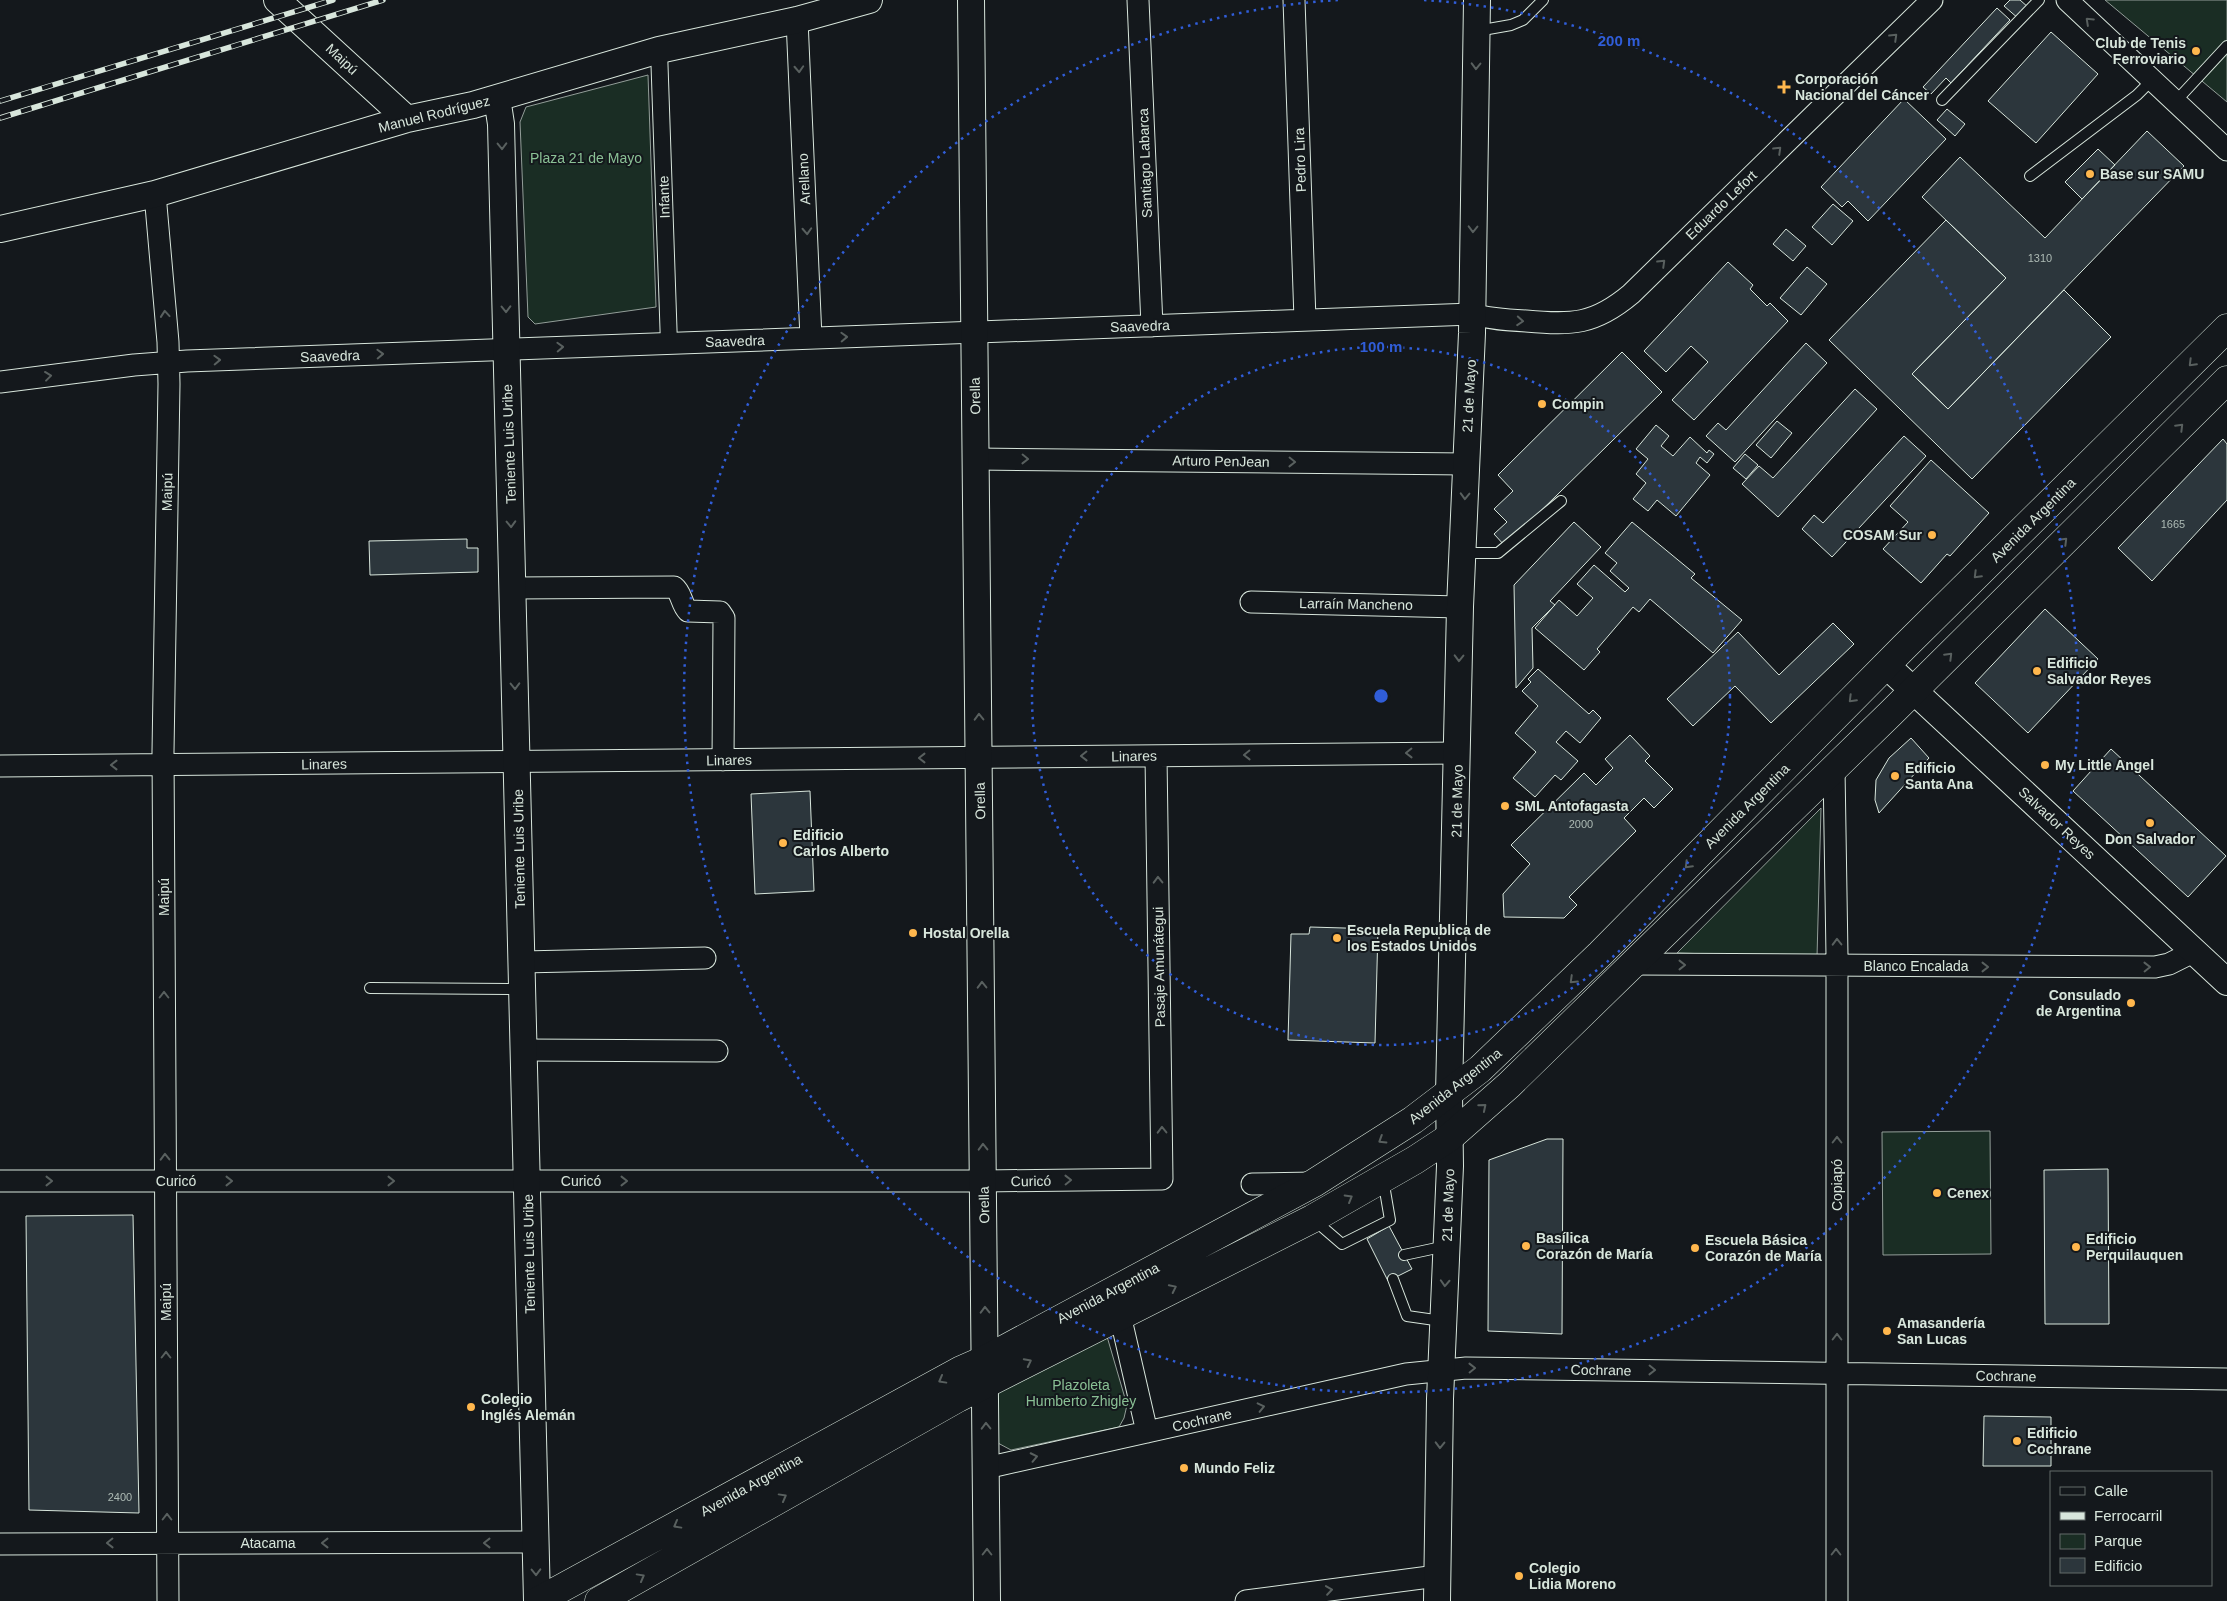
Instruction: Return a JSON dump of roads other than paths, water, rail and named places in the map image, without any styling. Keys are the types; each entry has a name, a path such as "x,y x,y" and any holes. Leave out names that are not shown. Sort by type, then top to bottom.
{"main road":[{"name":"Avenida Argentina","path":"599,1601 985,1371 1314,1182 1413,1120 1449,1094 1480,1069 1600,954 1886,665 2227,328"},
{"name":"Avenida Argentina","path":"538,1601 961,1370 985,1371 1120,1315 1312,1219 1450,1137 1509,1085 1834,769 2227,380"}],"street":[{"name":"Maipú","path":"277,0 407,119"},
{"name":"Manuel Rodríguez","path":"0,230 155,194 407,119 449,112 659,50 797,20 868,0"},
{"name":"Orella","path":"971,0 987,1601"},
{"name":"Santiago Labarca","path":"1138,0 1152,326"},
{"name":"Pedro Lira","path":"1294,0 1305,320"},
{"name":"21 de Mayo","path":"1437,1588 1441,1371 1450,1137 1449,1094 1460,607 1464,553 1472,314 1477,0"},
{"name":"Eduardo Lefort","path":"1472,314 1490,319 1572,323 1604,313 1618,304 1932,0"},
{"path":"2067,0 2227,150"},
{"name":"Arellano","path":"797,20 812,338"},
{"name":"Infante","path":"659,50 669,344"},
{"name":"Teniente Luis Uribe","path":"497,98 502,124 538,1601"},
{"name":"Maipú","path":"155,194 169,363 163,765 168,1601"},
{"name":"Saavedra","path":"0,382 169,363 1472,314"},
{"name":"Arturo PenJean","path":"976,459 1466,464"},
{"path":"513,588 674,587 679,591 684,606 688,610 720,612 724,618 723,760"},
{"name":"Larraín Mancheno","path":"1251,602 1460,607"},
{"name":"Salvador Reyes","path":"1886,665 2227,982"},
{"name":"Linares","path":"0,766 1458,753"},
{"name":"Pasaje Amunátegui","path":"1156,756 1162,1179"},
{"name":"Copiapó","path":"1834,769 1837,966 1837,1601"},
{"name":"Blanco Encalada","path":"1633,964 2155,967 2169,964 2195,951"},
{"path":"522,962 705,958"},
{"path":"524,1050 717,1051"},
{"name":"Curicó","path":"0,1181 984,1181 1162,1179"},
{"path":"1252,1184 1314,1182"},
{"path":"1120,1315 1146,1432"},
{"name":"Cochrane","path":"986,1468 1406,1374 1466,1368 2227,1379"},
{"name":"Atacama","path":"0,1544 536,1542"},
{"path":"1246,1601 1437,1588"}],"lane":[{"path":"1477,31 1511,25 1522,20 1543,0"},
{"path":"1942,100 2039,0"},
{"path":"2176,102 2227,46"},
{"path":"2030,176 2137,96 2152,80"},
{"path":"1464,553 1498,553 1561,501"},
{"path":"370,988 522,989"},
{"path":"1312,1219 1342,1244 1372,1232 1390,1220 1383,1178"},
{"path":"1404,1255 1447,1246"},
{"path":"1393,1279 1408,1316 1443,1321"}],"railway":[{"path":"0,101 333,0"},
{"path":"0,118 383,0"}],"place":[{"name":"Club de Tenis Ferroviario","path":"2196,51"},
{"name":"Corporación Nacional del Cáncer","path":"1784,87"},
{"name":"Base sur SAMU","path":"2090,174"},
{"name":"Compin","path":"1542,404"},
{"name":"COSAM Sur","path":"1932,535"},
{"name":"Edificio Salvador Reyes","path":"2037,671"},
{"name":"My Little Angel","path":"2045,765"},
{"name":"Edificio Santa Ana","path":"1895,776"},
{"name":"SML Antofagasta","path":"1505,806"},
{"name":"Don Salvador","path":"2150,823"},
{"name":"Edificio Carlos Alberto","path":"783,843"},
{"name":"Hostal Orella","path":"913,933"},
{"name":"Escuela Republica de los Estados Unidos","path":"1337,938"},
{"name":"Consulado de Argentina","path":"2131,1003"},
{"name":"Cenex","path":"1937,1193"},
{"name":"Basílica Corazón de María","path":"1526,1246"},
{"name":"Edificio Perquilauquen","path":"2076,1247"},
{"name":"Escuela Básica Corazón de María","path":"1695,1248"},
{"name":"Amasandería San Lucas","path":"1887,1331"},
{"name":"Colegio Inglés Alemán","path":"471,1407"},
{"name":"Edificio Cochrane","path":"2017,1441"},
{"name":"Mundo Feliz","path":"1184,1468"},
{"name":"Colegio Lidia Moreno","path":"1519,1576"}],"park label":[{"name":"Plaza 21 de Mayo","path":"586,158"},
{"name":"Plazoleta Humberto Zhigley","path":"1081,1394"}]}
